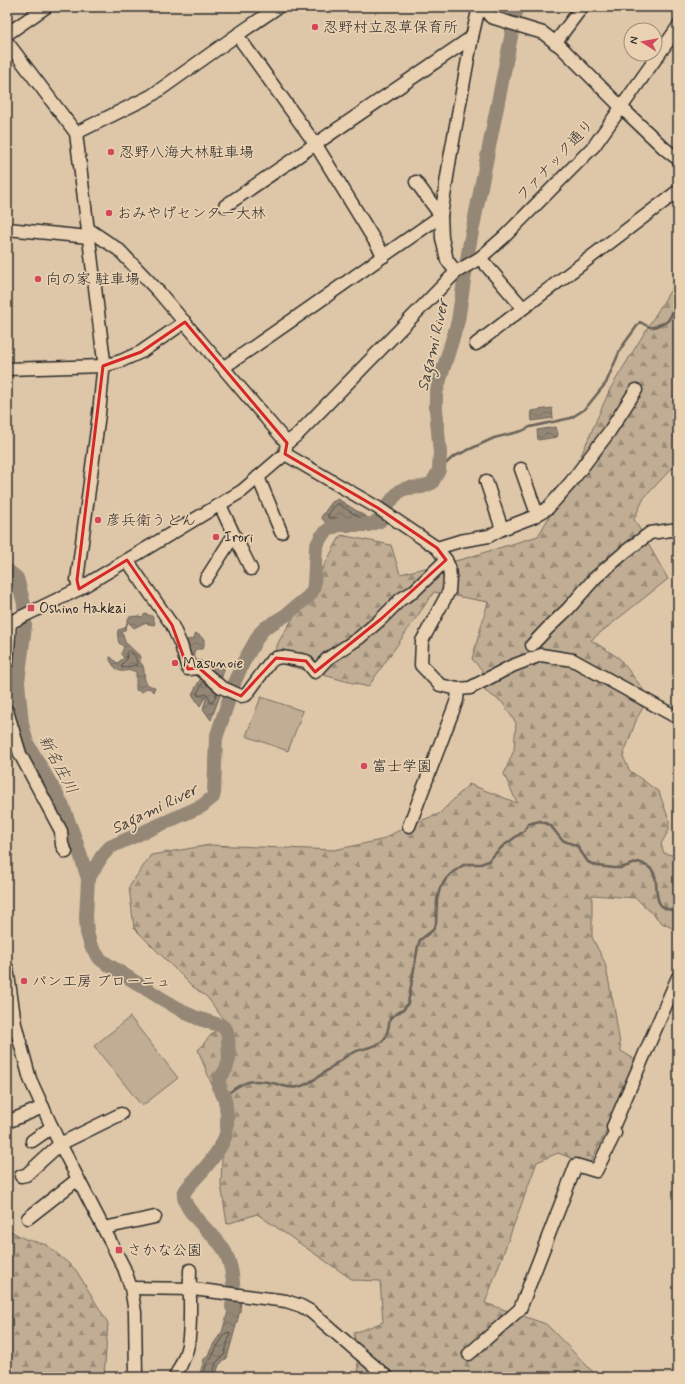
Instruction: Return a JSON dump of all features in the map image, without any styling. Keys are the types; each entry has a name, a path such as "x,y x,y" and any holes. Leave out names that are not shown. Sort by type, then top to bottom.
{"street":[{"path":"7,34 46,7"},
{"path":"76,133 151,96 278,7"},
{"path":"456,272 447,260 442,238 441,216 472,38 479,7"},
{"path":"484,7 491,17 543,33 561,47 622,108 678,159"},
{"path":"555,43 582,7"},
{"name":"ファナック通り","path":"10,623 79,589 220,505 242,491 258,477 456,272 475,261 504,237 594,146 678,27"},
{"path":"237,35 316,145 384,256"},
{"path":"225,206 472,38"},
{"path":"7,42 76,133 104,360 99,414 77,580 79,589"},
{"path":"416,182 441,216"},
{"path":"476,344 678,191"},
{"path":"224,367 286,326 441,216"},
{"path":"7,230 89,233 119,250 158,291 224,367 286,448 437,548 446,560 449,567 449,591 422,641 421,665 440,685 458,689 470,688 512,666 541,655 573,660 678,718"},
{"path":"475,261 523,308"},
{"path":"7,369 103,366 121,361 141,352 185,322"},
{"path":"437,548 460,541 489,536 548,508 571,482 609,432 636,390"},
{"path":"521,469 537,514"},
{"path":"258,477 281,532"},
{"path":"486,481 502,529"},
{"path":"220,505 252,569"},
{"path":"532,645 568,609 595,578 625,552 650,533 678,529"},
{"path":"206,579 234,535"},
{"path":"127,560 172,625 182,645 188,669 199,668 221,686 241,696 246,695 271,661 276,658 282,657 306,661 315,672 327,660 382,620 401,600 413,592 446,560"},
{"path":"7,663 10,623"},
{"path":"409,826 457,700 458,689"},
{"path":"7,710 20,754 61,831 62,845 66,852"},
{"path":"7,968 15,1024 30,1079 60,1144 124,1268 131,1288 135,1312 136,1377"},
{"path":"469,1354 520,1309 576,1165 596,1171 615,1133 614,1127 678,978"},
{"path":"7,1122 43,1107"},
{"path":"21,1176 26,1175 60,1144 121,1114"},
{"path":"32,1141 52,1127"},
{"path":"28,1218 78,1179"},
{"path":"104,1228 155,1217"},
{"path":"175,1377 188,1346 191,1289 190,1270"},
{"path":"131,1288 191,1289 286,1301 301,1306 310,1311 386,1377"}],"highlighted area":[{"path":"185,322 287,443 285,454 378,508 437,548 446,560 381,619 315,672 306,661 276,658 241,696 221,687 199,668 188,669 172,625 127,560 79,589 77,580 103,366 141,352"}],"green space":[{"path":"678,278 678,466 672,468 644,498 634,519 668,579 591,640 619,658 643,689 644,706 637,718 623,756 629,770 659,792 669,820 669,830 661,844 664,853 676,856 678,855 678,899 674,902 678,931 662,923 636,898 592,895 592,937 605,963 621,1051 636,1060 607,1130 589,1165 558,1153 537,1162 485,1303 546,1324 598,1377 359,1377 354,1333 383,1322 380,1281 353,1280 257,1214 227,1224 221,1184 223,1132 221,1108 198,1050 224,1020 207,997 192,986 134,928 129,887 151,855 210,845 334,850 381,840 409,825 439,814 469,784 517,803 504,774 514,750 516,723 502,702 485,691 482,670 472,659 488,602 434,592 368,687 271,661 279,641 314,584 341,535 391,545 400,574 463,559 538,536 569,483 610,389"},
{"path":"261,697 303,711 288,751 246,736"},
{"path":"130,1017 178,1078 142,1106 94,1046"},
{"path":"7,1229 25,1239 47,1245 76,1270 108,1323 104,1377 7,1377"}],"water":[{"path":"552,408 553,418 532,421 531,411"},
{"path":"556,427 558,434 557,437 538,440 537,430"},
{"path":"338,499 371,520 360,526 338,522 325,522 321,517 332,502"},
{"path":"145,614 152,616 155,623 154,625 144,623 134,628 128,622 125,630 121,633 125,642 141,657 140,662 143,665 145,680 150,686 155,687 153,692 151,689 147,688 142,692 136,690 136,672 129,670 120,671 110,660 111,657 117,663 124,658 121,654 124,647 119,643 118,630 125,628 129,617 142,617"},
{"path":"196,633 204,639 204,646 202,649 196,649 195,651 194,654 197,662 191,662 189,648 185,642 187,640 194,639"},
{"path":"220,660 225,666 219,687 222,690 211,720 203,709 206,699 205,697 200,706 192,694 206,669"},
{"path":"227,1299 241,1301 240,1311 227,1358 219,1365 215,1377 199,1377 204,1359 207,1357 214,1343 222,1332 229,1308"}],"waterway":[{"name":"Sagami River","path":"232,1307 233,1292 231,1269 223,1248 193,1215 184,1200 185,1191 214,1157 224,1139 227,1130 226,1105 224,1096 218,1087 219,1080 226,1069 229,1059 226,1029 222,1026 186,1013 100,959 91,946 87,933 86,917 88,879 102,856 110,847 202,806 213,797 216,738 235,681 243,663 260,633 265,628 286,615 309,596 313,590 316,547 321,537 329,529 339,525 368,525 380,521 387,506 401,490 422,487 432,483 439,470 440,453 436,393 458,321 469,247 517,7"},
{"path":"439,470 453,457 494,438 522,431 530,427 571,418 585,409 606,383 621,348 640,322 650,327 655,327 665,323 678,302"},
{"name":"新名庄川","path":"7,570 17,578 24,604 25,626 18,682 22,724 27,743 62,804 88,879"},
{"path":"224,1097 237,1087 254,1081 268,1082 292,1088 304,1085 311,1082 352,1053 374,1046 382,1041 387,1034 390,1018 404,1009 408,1003 418,946 420,940 433,930 436,924 437,900 440,888 446,879 465,864 481,864 488,861 503,846 524,831 528,824 540,821 550,825 562,840 577,846 588,862 597,866 621,868 639,862 647,866 654,873 658,901 662,906 668,909 678,910"}],"place":[{"name":"忍野村立忍草保育所","path":"315,27"},
{"name":"忍野八海大林駐車場","path":"111,152"},
{"name":"おみやげセンター大林","path":"109,213"},
{"name":"向の家 駐車場","path":"38,279"},
{"name":"彦兵衛うどん","path":"98,520"},
{"name":"Irori","path":"216,537"},
{"name":"Oshino Hakkai","path":"31,608"},
{"name":"Masunoie","path":"175,663"},
{"name":"富士学園","path":"364,766"},
{"name":"パン工房 ブローニュ","path":"24,981"},
{"name":"さかな公園","path":"119,1250"}]}
